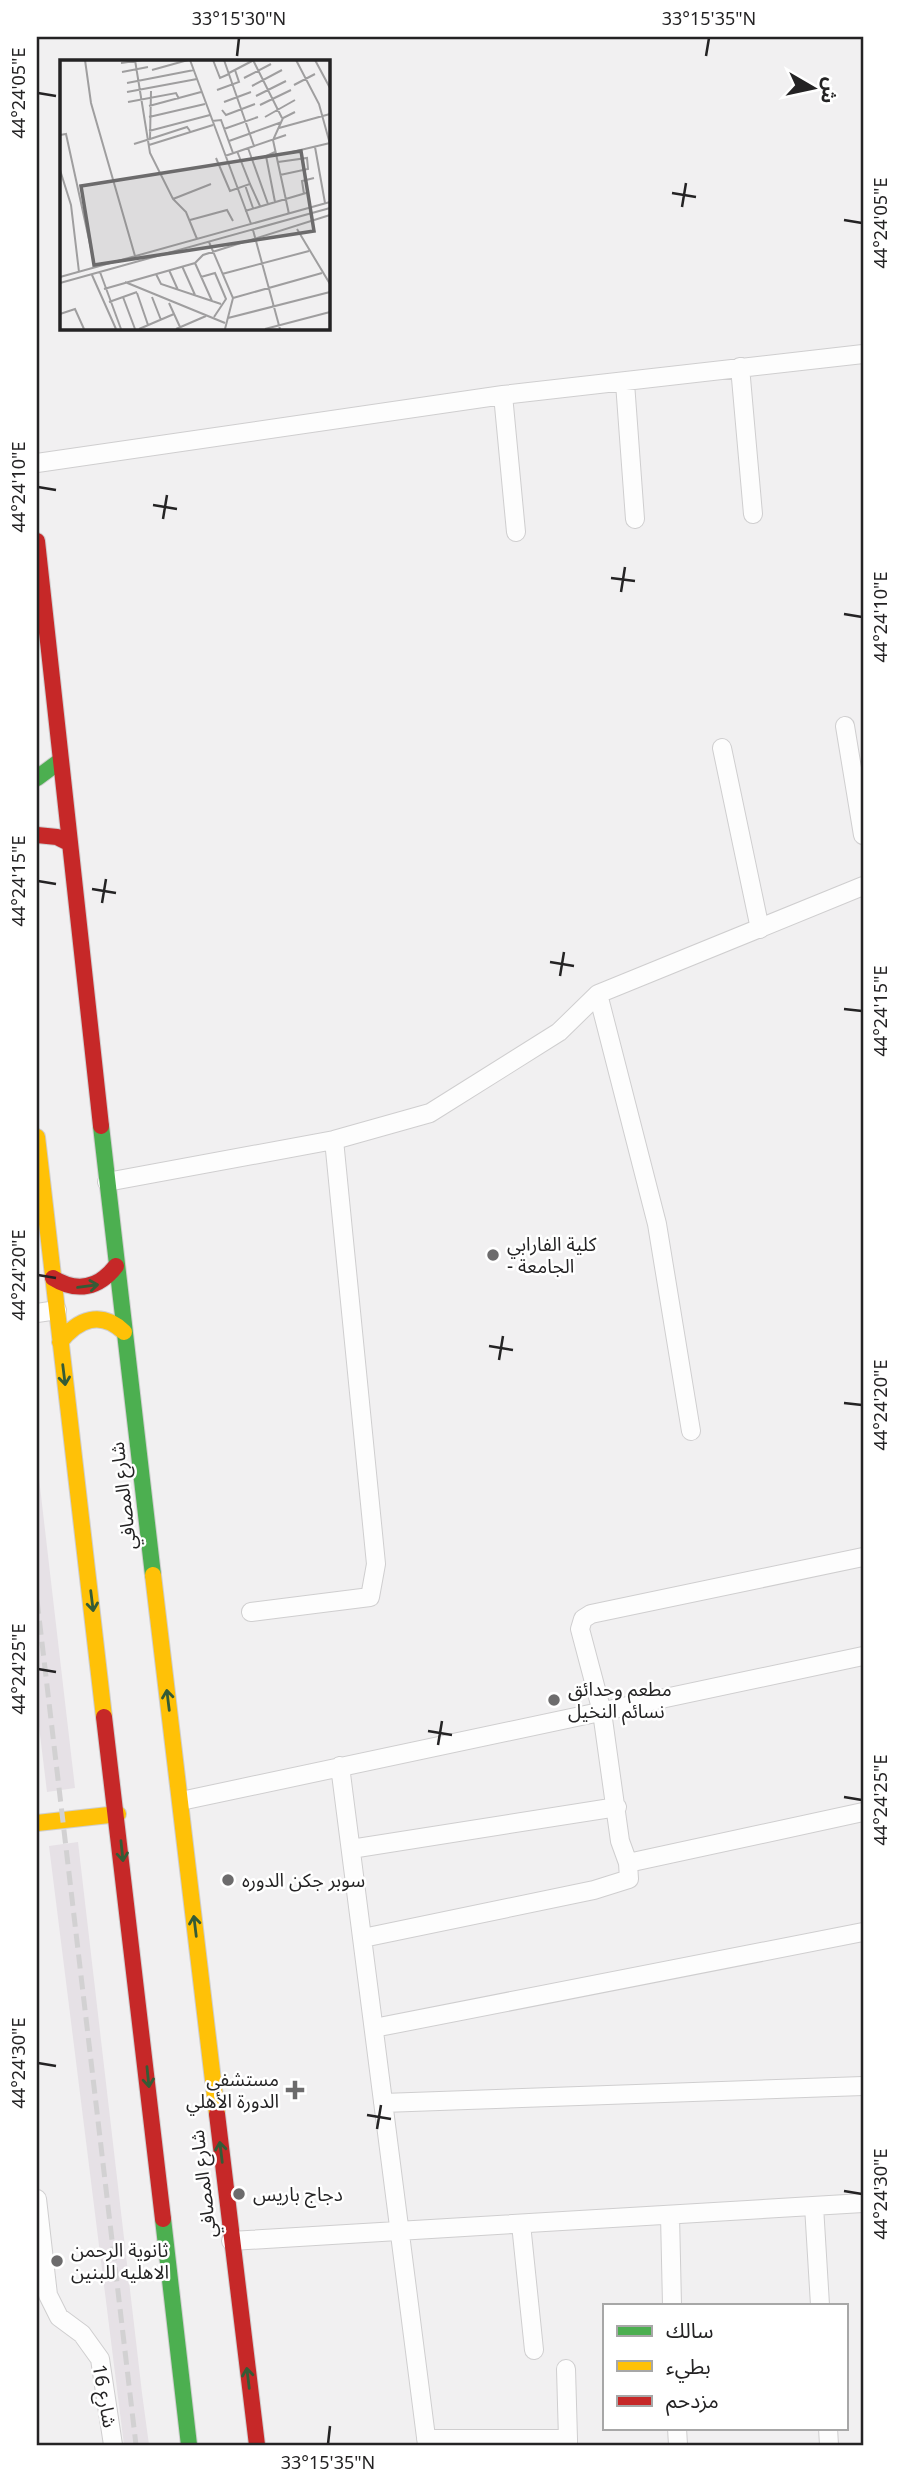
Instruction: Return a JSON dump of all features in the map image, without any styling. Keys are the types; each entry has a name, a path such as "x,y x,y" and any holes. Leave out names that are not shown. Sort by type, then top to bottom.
{"main road":[{"name":"شارع المصافي","path":"37,541 116,1266 257,2445"},
{"path":"37,778 60,761"},
{"path":"37,835 57,836 69,843"},
{"path":"37,1137 118,1814 189,2445"},
{"path":"53,1278 65,1286 91,1287 108,1279 116,1266"},
{"path":"60,1342 70,1327 86,1319 112,1321 124,1332"},
{"path":"37,1823 118,1814"}],"street":[{"path":"37,463 503,395 863,354 863,362"},
{"path":"740,367 753,514"},
{"path":"625,383 635,519"},
{"path":"503,395 516,532"},
{"path":"845,726 863,835"},
{"path":"722,748 760,929"},
{"path":"107,1182 334,1140 430,1113 559,1032 598,994 863,886"},
{"path":"598,994 657,1224 691,1431"},
{"path":"251,1612 370,1597 376,1564 334,1140"},
{"path":"37,1312 57,1310"},
{"path":"363,1938 594,1890 629,1879 602,1712 580,1629 583,1619 604,1611 863,1557"},
{"path":"181,1801 863,1656"},
{"path":"340,1766 426,2442 568,2442 566,2369"},
{"path":"351,1849 617,1807"},
{"path":"628,1863 863,1812"},
{"path":"374,2028 863,1932"},
{"path":"383,2103 863,2086"},
{"name":"شارع 16","path":"37,2199 44,2309 60,2317 82,2334 100,2359 113,2445"},
{"path":"231,2241 863,2203"},
{"path":"814,2206 820,2304"},
{"path":"670,2215 672,2304"},
{"path":"522,2224 534,2350"}],"shaded area":[{"path":"37,1461 75,1788 47,1792 37,1710"},
{"path":"78,1842 149,2445 124,2445 49,1846"}],"railway":[{"path":"37,1600 136,2445"}],"traffic: fast":[{"path":"37,778 60,761"},
{"path":"101,1126 153,1575"},
{"path":"163,2219 189,2445"}],"traffic: slow":[{"path":"37,1137 104,1717"},
{"path":"60,1342 74,1328 90,1320 107,1321 124,1332"},
{"path":"153,1575 217,2114"},
{"path":"37,1823 118,1814"}],"traffic: jam":[{"path":"37,541 101,1126"},
{"path":"37,835 57,837 69,843"},
{"path":"53,1278 71,1286 87,1286 102,1279 116,1266"},
{"path":"104,1717 163,2219"},
{"path":"217,2114 257,2445"}],"place":[{"name":"كلية الفارابي - الجامعة","path":"493,1255"},
{"name":"مطعم وحدائق نسائم النخيل","path":"554,1700"},
{"name":"سوبر جكن الدوره","path":"228,1880"},
{"name":"مستشفى الدورة الأهلي","path":"295,2090"},
{"name":"دجاج باريس","path":"239,2194"},
{"name":"ثانوية الرحمن الاهليه للبنين","path":"57,2261"}]}
